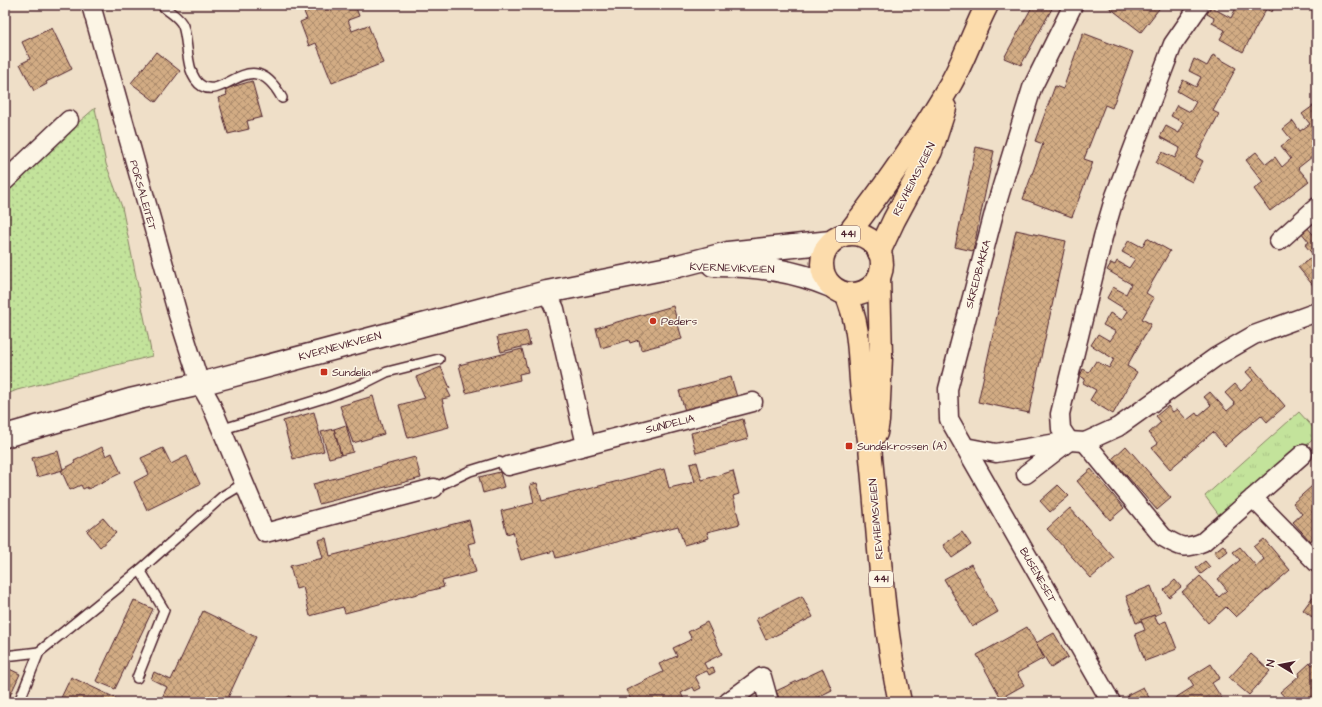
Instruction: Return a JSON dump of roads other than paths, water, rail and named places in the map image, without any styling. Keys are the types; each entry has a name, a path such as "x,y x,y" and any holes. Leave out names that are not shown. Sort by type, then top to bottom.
{"main road":[{"name":"REVHEIMSVEIEN","path":"840,238 890,180 910,151 952,82 987,5"},
{"name":"REVHEIMSVEIEN","path":"879,252 930,151 942,122 952,82"},
{"name":"441","path":"838,290 825,278 822,269 822,259 825,250 840,238 857,234 874,244 879,252 882,262 879,277"},
{"name":"KVERNEVIKVEIEN","path":"5,436 130,400 200,384 547,292 678,266 728,253 840,238"},
{"name":"KVERNEVIKVEIEN","path":"678,266 717,265 768,268 800,274 838,290"},
{"name":"REVHEIMSVEIEN","path":"871,456 878,421 881,357 879,277"},
{"path":"838,290 856,294 865,291 873,285 879,277"},
{"name":"REVHEIMSVEIEN","path":"838,290 857,328 861,387 871,456 887,631 900,702"}],"street":[{"name":"PORSALEITET","path":"91,5 178,315 200,384"},
{"name":"SKREDBAKKA","path":"965,447 949,419 948,389 995,209 1032,88 1073,5"},
{"path":"1200,5 1173,44 1115,196 1103,236 1060,414 1061,429 1077,442 1163,537 1179,546 1189,548 1203,542 1303,454"},
{"path":"5,181 69,120"},
{"path":"1279,241 1317,207"},
{"path":"547,292 555,309 586,445"},
{"path":"1026,474 1077,442 1118,427 1216,357 1254,334 1317,312"},
{"name":"SUNDELIA","path":"200,384 210,402 220,430 265,533 434,488"},
{"name":"SUNDELIA","path":"508,466 753,402"},
{"path":"965,447 996,453 1077,442"},
{"name":"BUSENESET","path":"965,447 1111,702"},
{"path":"1253,498 1317,563"},
{"path":"728,702 762,677 769,702"}],"lane":[{"path":"162,5 166,10 176,16 182,25 191,71 196,81 202,86 210,88 248,74 258,75 269,79 282,98"},
{"path":"220,430 327,397 363,384 387,372 438,359"},
{"name":"SUNDELIA","path":"434,488 470,471 492,464 499,462 508,466"},
{"path":"20,702 40,652 140,570 223,496 244,484"},
{"path":"137,678 164,610 140,570"},
{"path":"5,656 40,652"}],"place":[{"name":"Peders","path":"653,321"},
{"name":"Sundelia","path":"324,372"},
{"name":"Sundekrossen (A)","path":"849,446"}]}
